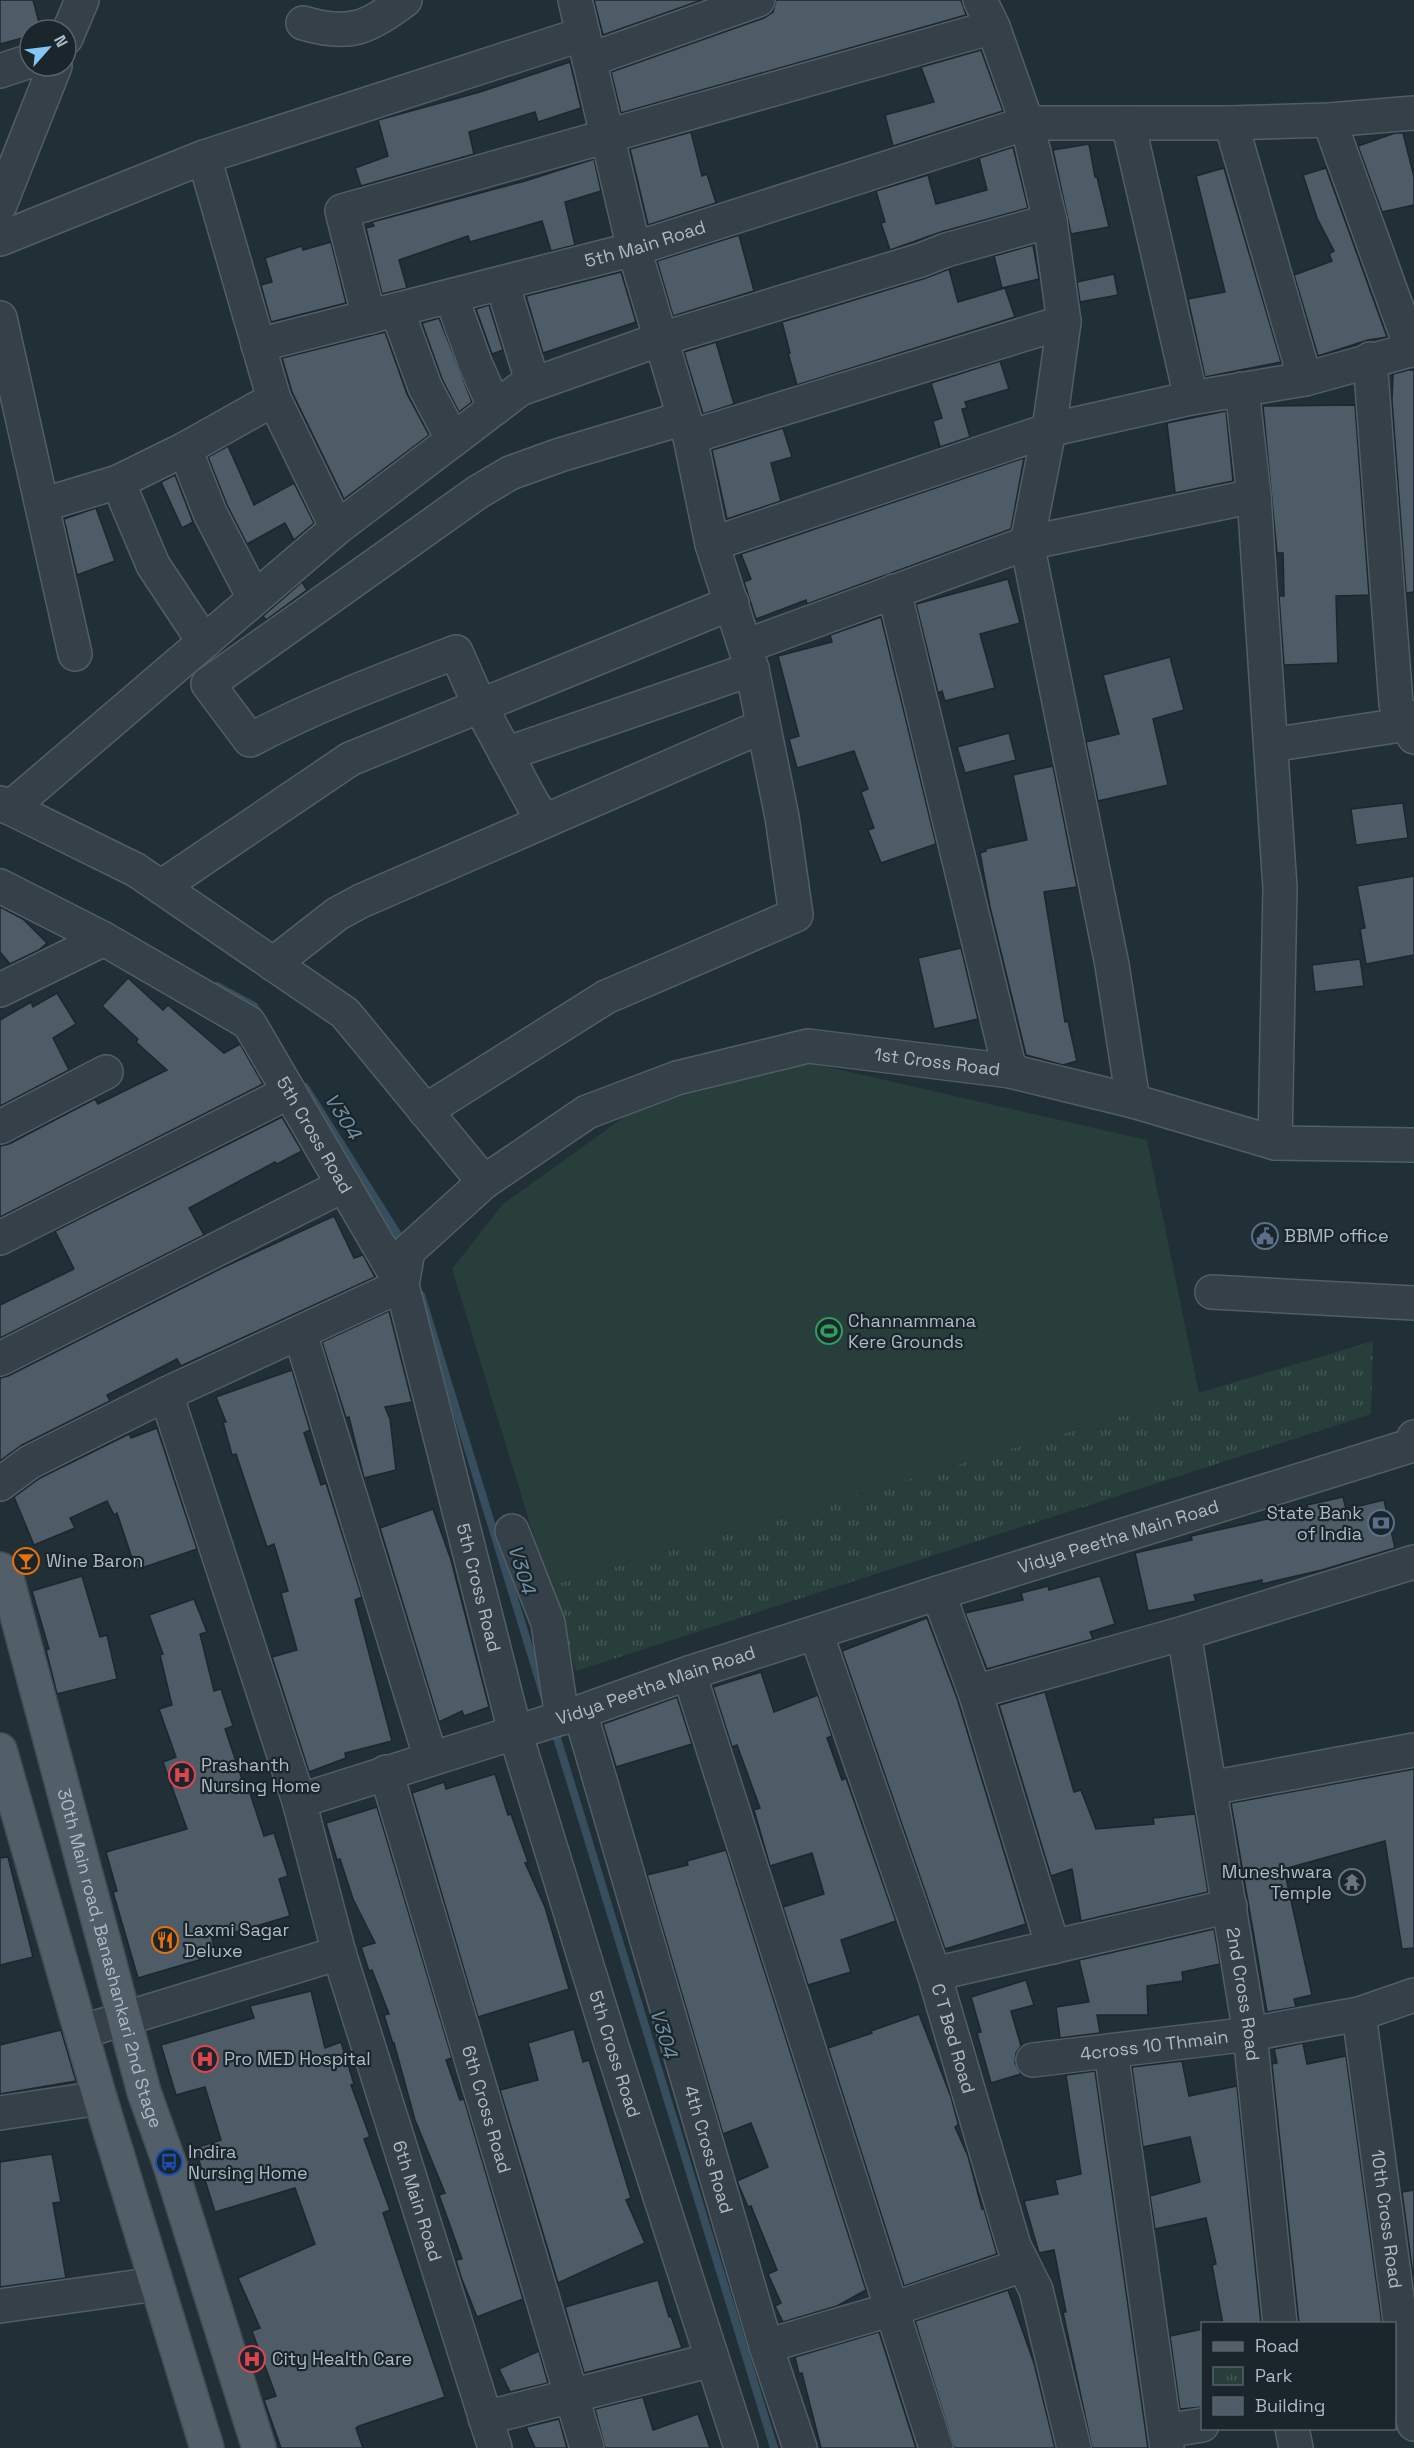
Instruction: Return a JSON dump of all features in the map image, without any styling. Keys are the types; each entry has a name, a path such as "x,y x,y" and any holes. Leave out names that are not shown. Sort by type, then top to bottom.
{"main road":[{"name":"30th Main road, Banashankari 2nd Stage","path":"0,1569 8,1582 144,2092 169,2162 259,2448"},
{"path":"0,1750 100,2098 207,2448"}],"street":[{"path":"74,18 82,0"},
{"path":"303,24 327,30 348,31 376,19 405,0"},
{"path":"425,1111 606,997 796,915 782,817 749,658 712,544 687,428 634,249 576,0"},
{"path":"0,239 204,157 758,0"},
{"path":"453,440 383,313 342,211 608,135 987,14 1027,123 1050,221 1064,322 1049,430 1027,543 1112,965 1133,1101"},
{"path":"0,70 18,65"},
{"path":"0,205 50,78"},
{"name":"5th Main Road","path":"258,345 634,249 1027,123 1231,123 1329,120 1414,113"},
{"path":"712,544 1049,430 1191,398 1305,379 1413,350 1329,120"},
{"path":"1128,123 1191,398"},
{"path":"1231,123 1305,379"},
{"path":"204,157 274,399 337,528"},
{"path":"484,1182 345,1013 136,870 5,806 204,642 337,528 520,389 661,339 921,260 946,250 1050,221"},
{"path":"502,283 533,384"},
{"path":"451,296 471,354 495,408"},
{"path":"0,318 75,654"},
{"path":"545,821 533,804 480,706 456,652 321,705 250,740 208,684 468,499 510,472 560,455 687,428 1064,322"},
{"path":"1271,745 1410,730 1396,704 1370,360"},
{"path":"1242,389 1254,496 1280,888 1275,1143"},
{"path":"42,506 118,482 185,449 274,399"},
{"path":"185,449 210,513 254,598"},
{"path":"118,482 153,565 204,642"},
{"path":"506,754 749,658 894,591 1027,543 1254,496"},
{"path":"894,591 1010,1071"},
{"path":"161,887 350,759 732,603"},
{"path":"273,964 337,914 361,901 763,726"},
{"name":"5th Cross Road","path":"0,886 104,939 249,1023 402,1285 551,1721 611,2044 741,2448"},
{"path":"0,990 104,939"},
{"name":"1st Cross Road","path":"402,1285 408,1251 484,1182 587,1112 677,1078 808,1046 1010,1071 1133,1101 1275,1143 1414,1145"},
{"path":"0,1127 106,1072"},
{"path":"0,1238 289,1092"},
{"path":"0,1359 344,1185"},
{"path":"0,1484 30,1462 166,1394 402,1285"},
{"path":"1212,1292 1414,1303"},
{"path":"300,1334 431,1759"},
{"path":"81,2032 339,1953 299,1801 166,1394"},
{"name":"Vidya Peetha Main Road","path":"299,1801 551,1721 688,1673 1414,1444"},
{"path":"512,1532 548,1623 551,1721"},
{"path":"975,1692 1184,1633 1414,1562"},
{"path":"938,1593 975,1692 1053,1947"},
{"name":"C T Bed Road","path":"816,1633 934,1974 1014,2246 1036,2290 1074,2448"},
{"name":"2nd Cross Road","path":"1184,1633 1250,2034 1280,2322"},
{"path":"688,1673 936,2448"},
{"name":"4th Cross Road","path":"551,1721 800,2448"},
{"path":"1210,1788 1414,1750"},
{"name":"6th Cross Road","path":"386,1772 587,2448"},
{"path":"934,1974 1230,1906"},
{"name":"6th Main Road","path":"339,1953 490,2433"},
{"name":"4cross 10 Thmain","path":"1034,2060 1250,2034 1359,2014 1414,1995"},
{"name":"10th Cross Road","path":"1359,2014 1408,2403"},
{"path":"1112,2051 1166,2440 1201,2426"},
{"path":"0,2113 100,2098"},
{"path":"766,2346 893,2309 1023,2265"},
{"path":"0,2306 156,2284"},
{"path":"490,2433 572,2396 712,2360"},
{"path":"1292,2430 1296,2448"}],"green space":[{"name":"Channammana Kere Grounds","path":"806,1062 1147,1140 1199,1393 549,1586 452,1269 503,1204 635,1109"},
{"path":"1373,1341 1371,1414 576,1671 549,1586"}],"building":[{"path":"0,0 33,0 38,18 18,18 18,39 0,44"},
{"path":"594,0 702,0 603,35"},
{"path":"776,0 961,0 966,15 621,113 611,72 764,18 773,12"},
{"path":"981,50 1003,111 893,146 885,115 934,102 921,67"},
{"path":"570,62 581,108 538,122 535,112 469,132 474,154 361,186 355,168 388,156 378,120 480,92"},
{"path":"691,132 702,176 707,174 716,203 648,225 630,149"},
{"path":"1395,133 1403,133 1414,177 1414,205 1382,212 1358,146"},
{"path":"1089,144 1095,177 1097,177 1109,227 1071,234 1053,150"},
{"path":"1013,147 1028,208 941,232 890,250 881,223 885,222 876,191 928,175 936,204 987,190 979,158"},
{"path":"594,159 601,191 565,202 575,245 551,251 542,221 470,242 468,236 399,260 407,288 382,294 366,228 374,226 372,222 525,181"},
{"path":"1224,168 1281,362 1205,377 1188,299 1225,292 1196,176"},
{"path":"1326,168 1387,337 1368,340 1318,356 1294,275 1332,261 1329,254 1334,251 1317,218 1303,175"},
{"path":"739,235 754,291 673,316 657,261"},
{"path":"331,242 346,303 271,322 261,285 272,282 265,258 302,246 303,250"},
{"path":"1033,245 1039,279 1002,288 994,256"},
{"path":"949,269 958,302 1005,288 1015,317 797,385 782,322"},
{"path":"621,272 636,322 543,353 526,296"},
{"path":"1114,274 1118,295 1080,302 1077,282"},
{"path":"489,305 503,350 492,354 476,309"},
{"path":"439,318 472,402 459,412 442,379 422,323"},
{"path":"385,332 407,394 429,435 344,499 292,392 282,358"},
{"path":"716,342 734,404 703,414 684,352"},
{"path":"1000,361 1009,389 965,402 967,408 962,409 970,437 940,447 933,421 942,418 931,383"},
{"path":"1414,370 1414,592 1406,593 1392,400 1393,374"},
{"path":"1355,405 1369,595 1336,596 1338,663 1284,665 1279,596 1284,596 1283,553 1277,553 1263,406"},
{"path":"1226,411 1233,481 1175,493 1167,423"},
{"path":"783,428 792,457 771,463 781,501 727,519 712,450"},
{"path":"228,446 254,505 294,483 314,523 294,540 285,523 247,544 227,505 208,457"},
{"path":"1024,458 1011,529 807,604 806,600 756,619 744,582 751,579 741,554"},
{"path":"175,475 193,522 182,528 161,482"},
{"path":"96,508 115,561 77,575 64,519"},
{"path":"1008,579 1020,623 980,634 995,688 945,701 942,691 938,693 916,604"},
{"path":"302,582 307,590 266,620 263,616"},
{"path":"881,617 936,844 881,863 868,830 874,828 861,792 868,789 854,751 797,768 789,739 799,736 778,656 832,642 830,635"},
{"path":"1170,657 1184,710 1153,719 1168,785 1098,801 1086,742 1119,734 1103,675"},
{"path":"1009,733 1016,760 965,773 957,747"},
{"path":"1053,766 1077,887 1044,892 1065,1022 1068,1021 1077,1061 1063,1065 1026,1055 990,907 980,853 986,851 985,849 1027,840 1013,775"},
{"path":"1403,803 1408,838 1356,845 1351,809"},
{"path":"1414,876 1414,955 1366,964 1360,929 1365,928 1357,886"},
{"path":"0,907 23,919 47,943 39,950 10,964 0,952"},
{"path":"961,948 978,1019 934,1029 918,958"},
{"path":"1360,959 1364,986 1315,992 1312,965"},
{"path":"128,978 163,1010 168,1005 224,1053 240,1044 263,1084 0,1217 0,1146 9,1144 95,1099 98,1104 167,1070 102,1006"},
{"path":"57,993 76,1024 53,1038 69,1070 0,1106 0,1020 31,1002 33,1007"},
{"path":"282,1117 302,1151 277,1164 275,1162 189,1208 204,1235 0,1338 0,1305 74,1269 55,1231"},
{"path":"334,1216 354,1258 363,1255 375,1277 181,1366 177,1359 107,1395 110,1401 22,1445 0,1461 0,1378 222,1268"},
{"path":"389,1311 412,1402 385,1407 390,1419 396,1470 364,1478 349,1417 346,1418 322,1342"},
{"path":"292,1370 310,1430 304,1433 321,1485 326,1483 362,1597 355,1600 392,1741 345,1753 346,1758 309,1772 272,1657 297,1650 281,1593 288,1591 274,1544 267,1547 236,1454 232,1455 223,1422 226,1422 216,1397"},
{"path":"157,1428 197,1549 136,1570 117,1513 114,1515 107,1501 70,1518 75,1528 34,1545 14,1497 40,1478 129,1434 131,1438"},
{"path":"1343,1497 1346,1509 1384,1500 1395,1548 1322,1570 1262,1584 1262,1580 1194,1595 1196,1601 1148,1611 1135,1553 1192,1540 1191,1536 1308,1510 1307,1505"},
{"path":"433,1509 451,1560 489,1707 464,1716 462,1711 439,1722 380,1528"},
{"path":"82,1576 100,1637 107,1635 117,1679 57,1694 46,1650 49,1649 32,1591"},
{"path":"1100,1576 1115,1624 1090,1632 1093,1639 987,1669 965,1613 1023,1600 1021,1593 1048,1586 1049,1590"},
{"path":"194,1599 207,1632 200,1634 214,1691 221,1689 233,1726 225,1729 246,1791 249,1790 264,1836 274,1833 288,1876 279,1879 290,1916 212,1939 216,1955 138,1978 113,1892 117,1891 106,1852 187,1829 163,1762 176,1757 159,1709 172,1705 160,1655 163,1654 149,1615"},
{"path":"927,1618 957,1698 1026,1924 945,1949 842,1651"},
{"path":"761,1672 774,1712 818,1695 832,1736 827,1738 842,1780 846,1778 896,1921 841,1940 851,1972 808,1985 783,1907 824,1894 812,1853 770,1866 754,1810 760,1808 737,1745 732,1747 713,1687"},
{"path":"1045,1692 1074,1792 1081,1790 1096,1829 1154,1824 1153,1818 1195,1814 1208,1892 1081,1921 1072,1869 1051,1876 999,1705"},
{"path":"677,1697 692,1744 616,1767 603,1724"},
{"path":"1414,1769 1414,1948 1402,1949 1385,1841 1284,1869 1312,1995 1294,1999 1296,2007 1267,2012 1231,1803"},
{"path":"495,1774 508,1815 511,1814 528,1862 525,1863 545,1907 569,1989 478,2017 412,1793 444,1782 446,1789"},
{"path":"377,1807 452,2058 446,2060 460,2100 464,2099 523,2299 477,2317 461,2277 456,2260 462,2259 439,2195 445,2193 415,2120 384,2015 389,2014 372,1970 369,1971 361,1947 375,1943 353,1899 340,1859 337,1860 326,1823"},
{"path":"726,1850 866,2290 837,2306 783,2322 775,2306 781,2303 768,2274 777,2270 751,2206 748,2207 737,2181 768,2167 751,2123 723,2134 647,1875 688,1865 687,1861"},
{"path":"8,1857 33,1957 0,1965 0,1858"},
{"path":"1214,1929 1220,1964 1182,1972 1183,1981 1147,1986 1148,2015 1097,2015 1100,2033 1060,2038 1056,2007 1089,2002 1079,1960"},
{"path":"1026,1980 1034,2005 1011,2011 1021,2046 1016,2053 1015,2063 1021,2074 991,2083 977,2033 981,2032 971,1997"},
{"path":"311,1991 325,2048 341,2042 354,2084 351,2085 370,2137 364,2139 390,2210 383,2213 445,2397 359,2426 356,2428 363,2448 281,2448 264,2400 276,2396 252,2331 260,2328 238,2278 315,2244 295,2188 215,2212 195,2148 221,2140 205,2087 176,2095 161,2045 254,2018 250,2006"},
{"path":"919,2014 951,2097 958,2123 955,2127 968,2156 997,2254 904,2286 828,2048"},
{"path":"574,2029 583,2062 589,2060 631,2198 626,2200 645,2243 558,2283 500,2090 538,2080 528,2043"},
{"path":"61,2030 76,2081 0,2094 0,2045"},
{"path":"1303,2043 1307,2064 1346,2056 1382,2322 1299,2322 1272,2064 1277,2063 1274,2049"},
{"path":"1182,2061 1189,2096 1237,2086 1261,2322 1223,2322 1212,2265 1216,2264 1206,2218 1155,2229 1150,2196 1200,2182 1190,2137 1143,2147 1132,2067"},
{"path":"1095,2071 1148,2448 1092,2448 1063,2312 1066,2312 1054,2250 1039,2253 1024,2201 1058,2194 1055,2180 1081,2174 1066,2075"},
{"path":"52,2154 61,2202 53,2203 66,2278 0,2287 0,2162"},
{"path":"1414,2190 1414,2283 1402,2192"},
{"path":"658,2280 669,2317 671,2316 682,2348 584,2373 565,2307"},
{"path":"1008,2290 1034,2363 1055,2448 954,2448 915,2321"},
{"path":"1201,2329 1201,2407 1180,2409 1170,2336"},
{"path":"879,2332 916,2448 821,2448 802,2373 799,2374 795,2357"},
{"path":"539,2351 548,2383 510,2392 499,2369"},
{"path":"643,2397 653,2430 698,2414 710,2448 605,2448 595,2409"},
{"path":"559,2419 567,2448 535,2448 526,2427"}],"waterway":[{"name":"V304","path":"217,986 254,1006 261,1017"},
{"name":"V304","path":"305,1087 405,1246"},
{"name":"V304","path":"421,1295 544,1696"},
{"name":"V304","path":"554,1728 774,2448"}],"place":[{"name":"BBMP office","path":"1265,1236"},
{"name":"Channammana Kere Grounds","path":"829,1331"},
{"name":"State Bank of India","path":"1381,1523"},
{"name":"Wine Baron","path":"26,1561"},
{"name":"Prashanth Nursing Home","path":"182,1775"},
{"name":"Muneshwara Temple","path":"1352,1882"},
{"name":"Laxmi Sagar Deluxe","path":"165,1940"},
{"name":"Pro MED Hospital","path":"205,2059"},
{"name":"Indira Nursing Home","path":"169,2162"},
{"name":"City Health Care","path":"252,2359"}]}
